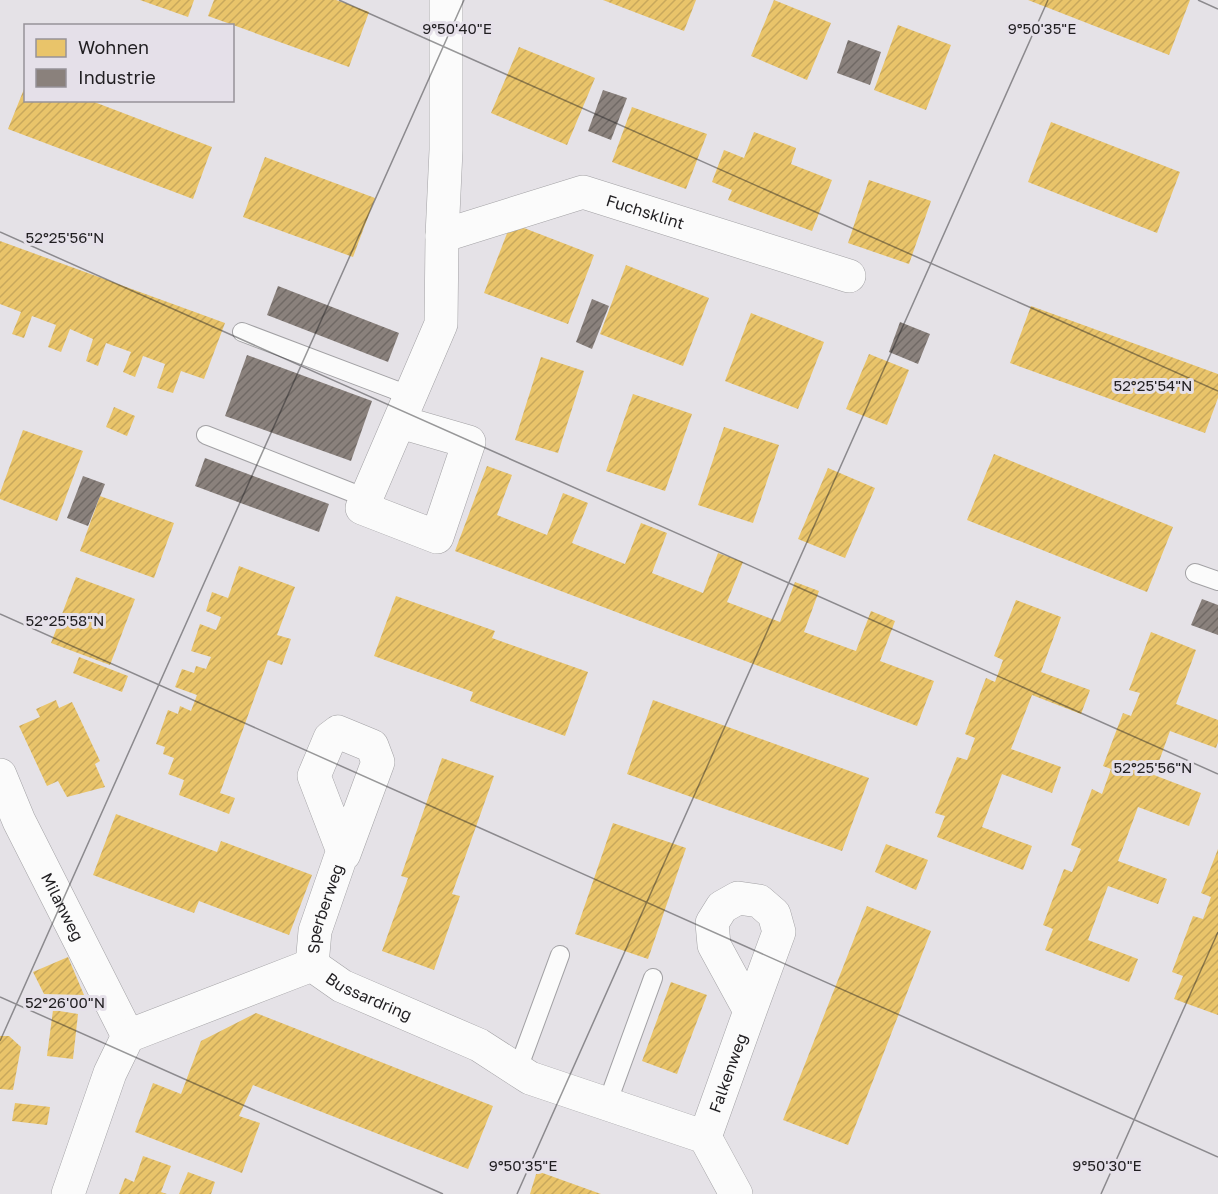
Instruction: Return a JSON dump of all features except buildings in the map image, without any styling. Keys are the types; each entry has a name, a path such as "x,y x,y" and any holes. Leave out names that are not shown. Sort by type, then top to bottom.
{"street":[{"path":"405,409 469,442 436,537 362,508 441,324 446,150 446,0"},
{"name":"Fuchsklint","path":"442,236 583,192 849,276"},
{"name":"Milanweg","path":"0,775 19,820 128,1036"},
{"name":"Sperberweg","path":"312,965 315,931 344,854"},
{"name":"Bussardring","path":"128,1036 312,965 342,986 479,1045 530,1077 705,1137"},
{"name":"Falkenweg","path":"705,1137 750,1011"},
{"path":"68,1194 110,1073 128,1036"},
{"path":"705,1137 736,1194"}],"lane":[{"path":"242,332 405,409"},
{"path":"206,435 366,498"},
{"path":"1195,573 1218,581"},
{"path":"518,1069 560,955"},
{"path":"607,1104 653,978"}]}
